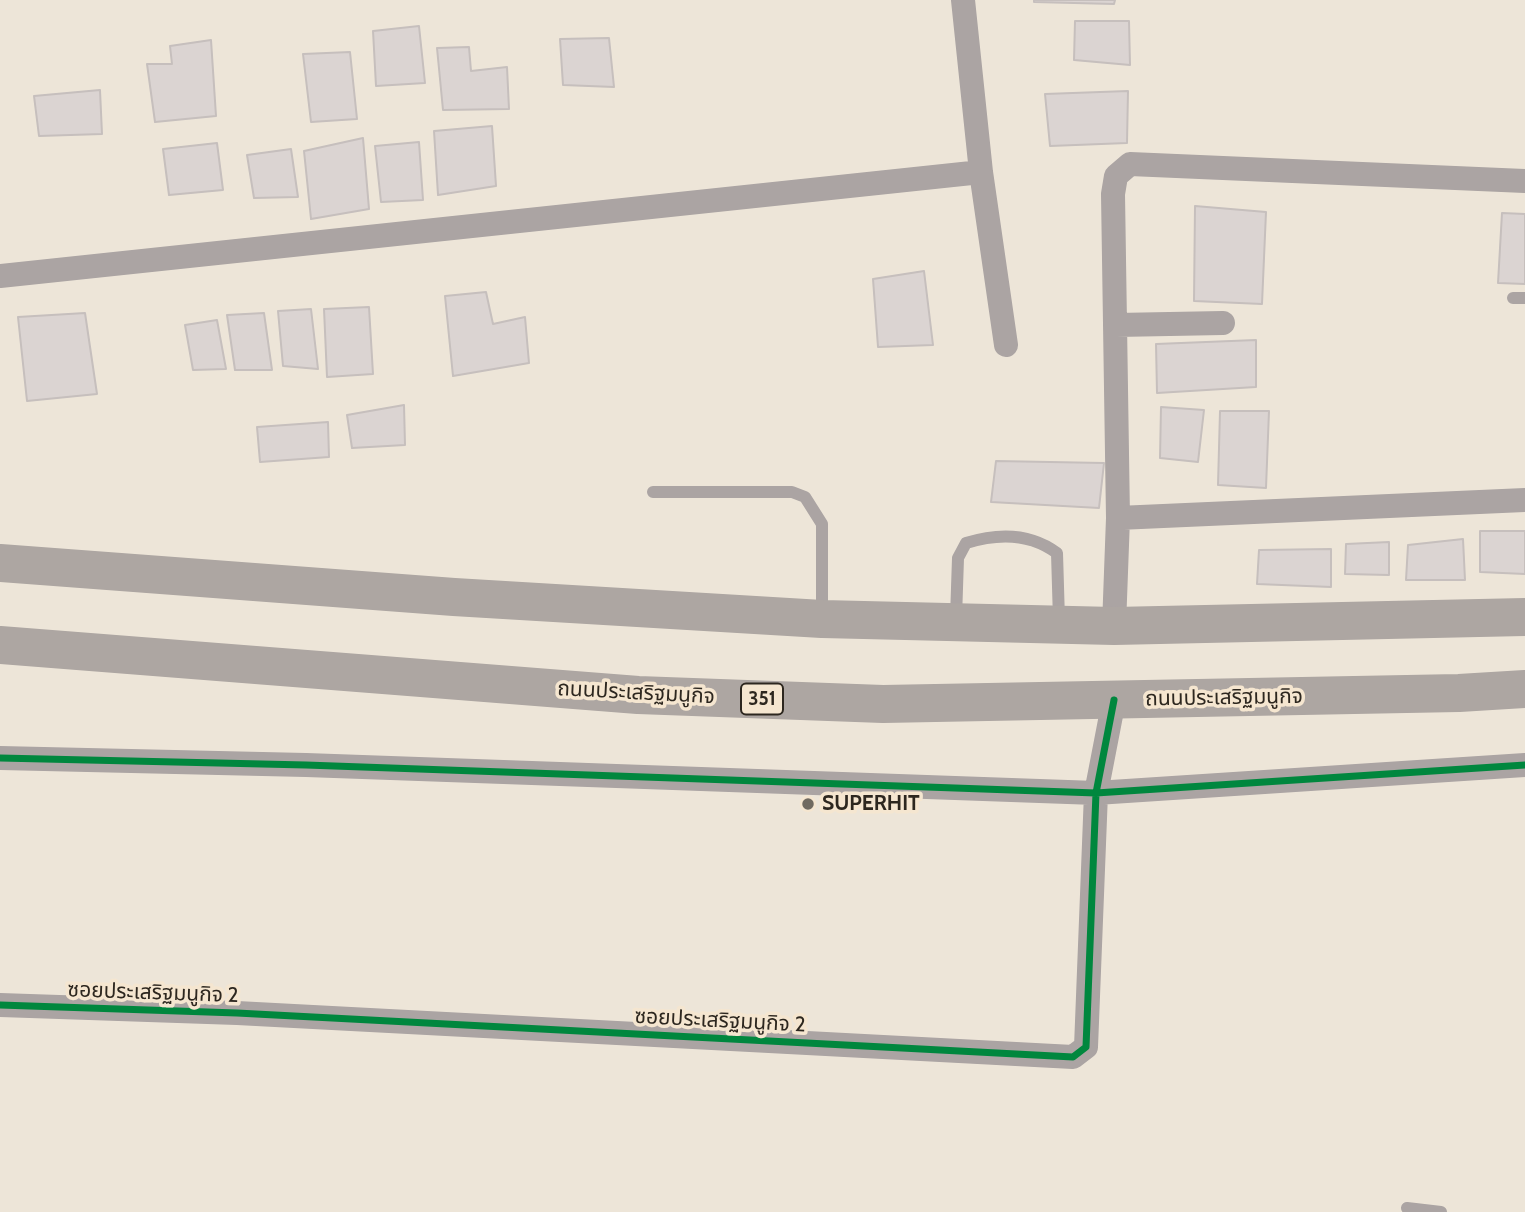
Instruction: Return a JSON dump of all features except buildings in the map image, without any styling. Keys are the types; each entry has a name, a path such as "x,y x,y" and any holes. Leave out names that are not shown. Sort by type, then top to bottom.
{"main road":[{"path":"0,563 454,597 822,619 1114,626 1525,617"},
{"name":"ถนนประเสริฐมนูกิจ","path":"0,645 638,695 883,704 1459,693 1525,689"}],"street":[{"path":"963,0 981,172 1006,345"},
{"path":"1114,626 1118,517 1113,194 1116,176 1130,164 1525,181"},
{"path":"0,276 981,172"},
{"path":"1116,325 1223,323"},
{"path":"1118,517 1525,500"},
{"name":"ซอยประเสริฐมนูกิจ 2","path":"0,1005 237,1013 1073,1057 1086,1047 1096,793 1114,700"},
{"path":"0,758 306,765 1096,793 1525,765"}],"lane":[{"path":"653,492 792,492 806,497 822,524 822,619"},
{"path":"955,622 958,558 966,543 990,536 1042,542 1057,553 1059,625"},
{"path":"1407,1208 1441,1212"}],"cycle path":[{"path":"0,1005 237,1013 1073,1057 1086,1047 1096,793 1114,700"},
{"path":"0,758 306,765 1096,793 1525,765"}],"place":[{"name":"SUPERHIT","path":"808,804"}]}
